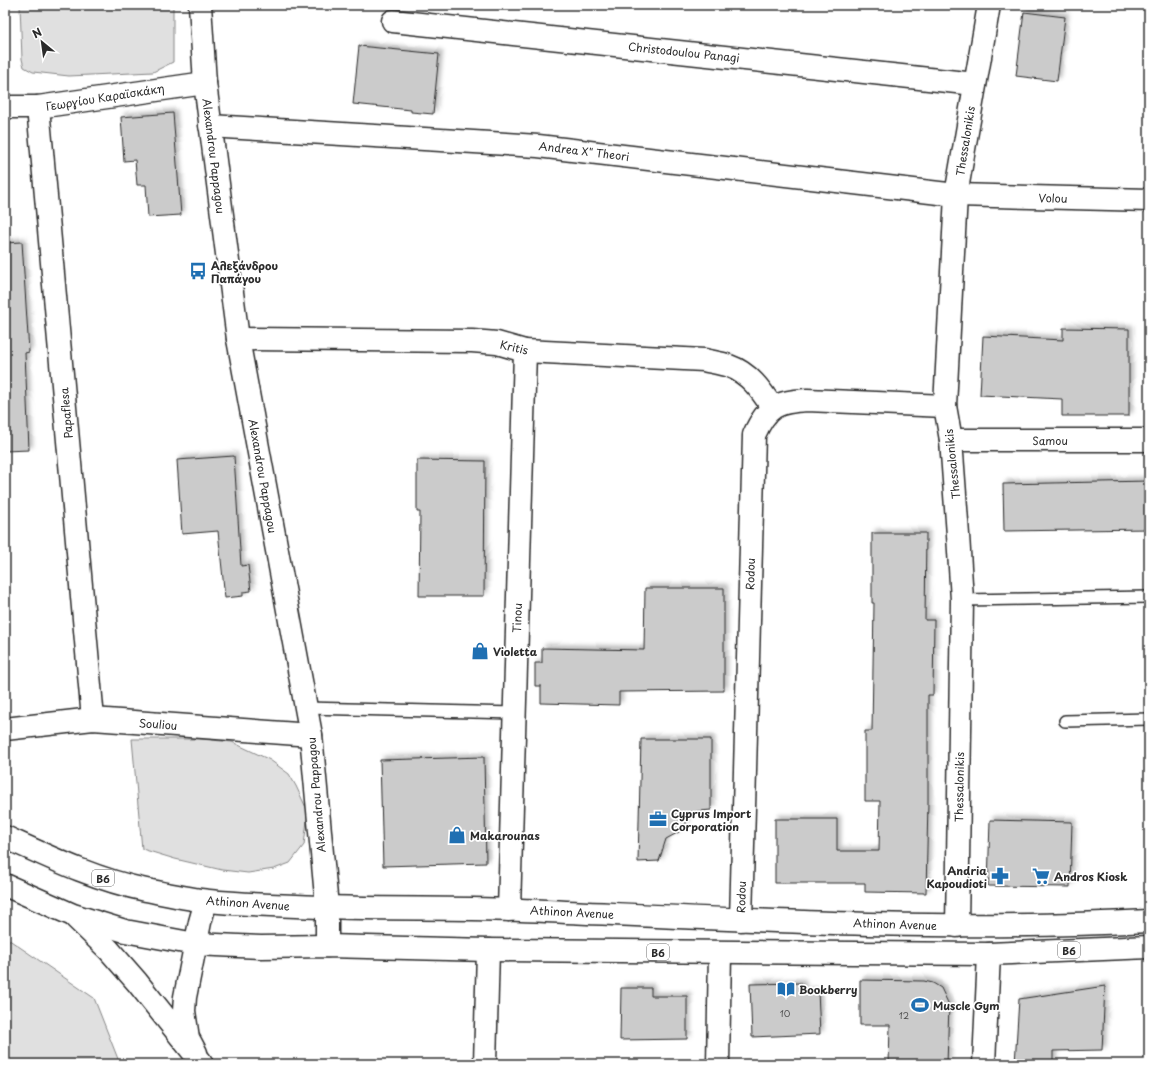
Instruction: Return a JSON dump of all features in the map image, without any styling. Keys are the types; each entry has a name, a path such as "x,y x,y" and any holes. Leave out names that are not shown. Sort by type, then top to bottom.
{"street":[{"name":"Alexandrou Pappagou","path":"200,5 205,82 210,126 238,339 311,735 327,907 327,946"},
{"name":"Thessalonikis","path":"957,926 962,600 951,440 945,406 956,195 989,5"},
{"name":"Christodoulou Panagi","path":"393,21 975,84"},
{"name":"Γεωργίου Καραϊσκάκη","path":"5,107 38,108 205,82"},
{"name":"Papaflesa","path":"38,108 93,719"},
{"name":"Andrea X\" Theori","path":"210,126 538,146 956,195"},
{"name":"Volou","path":"956,195 1149,200"},
{"name":"Kritis","path":"238,339 472,340 496,343 525,351 704,360 729,365 744,373 760,390 772,407"},
{"name":"Tinou","path":"509,910 525,351"},
{"path":"772,407 788,401 807,400 945,406"},
{"name":"Rodou","path":"741,920 754,435 760,420 772,407"},
{"name":"Samou","path":"951,440 1149,440"},
{"name":"Souliou","path":"5,729 93,719 311,735"},
{"name":"Athinon Avenue","path":"5,837 59,862 102,878 143,890 206,901 327,907 509,910 741,920 957,926 1090,924 1149,921"},
{"name":"B6","path":"5,885 73,915 125,931 195,944 261,947 327,946 720,953 989,954 1149,947"},
{"path":"202,1063 188,1038 184,1010 195,944 206,901"},
{"path":"73,915 109,950 137,982 202,1063"},
{"path":"485,1064 488,950"},
{"path":"718,1064 720,953"},
{"path":"984,1064 989,954"}],"lane":[{"path":"962,600 1149,597"},
{"path":"306,708 515,713"},
{"path":"1065,721 1149,718"}],"shaded area":[{"path":"20,5 173,5 173,62 153,72 69,76 33,72 24,67 22,59"},
{"path":"132,739 201,739 232,742 270,760 289,774 308,812 304,845 290,863 274,869 248,873 222,870 175,859 142,849"},
{"path":"5,937 94,998 120,1064 5,1064"}],"building":[{"path":"1024,12 1065,17 1057,81 1016,76"},
{"path":"359,46 439,54 433,114 411,112 411,110 353,104"},
{"path":"173,113 181,215 148,217 146,185 137,185 135,160 124,161 121,117"},
{"path":"22,242 29,352 25,353 29,450 5,451 5,243"},
{"path":"1063,328 1129,329 1129,416 1062,416 1062,399 980,395 983,336 1063,340"},
{"path":"234,456 241,566 248,565 251,591 243,592 243,596 225,598 218,531 182,534 177,460"},
{"path":"417,460 485,461 484,596 419,596 420,512 417,512"},
{"path":"1149,481 1149,529 1004,531 1003,484"},
{"path":"872,533 926,533 925,620 934,620 933,695 928,695 926,893 865,892 865,883 775,883 775,819 837,819 837,851 879,851 880,801 865,801 865,731 872,731 874,603 872,603"},
{"path":"645,588 724,588 724,691 619,692 619,705 541,703 541,686 535,686 535,663 542,663 542,648 644,650"},
{"path":"641,739 711,739 711,810 690,812 685,826 679,832 666,839 659,861 638,862"},
{"path":"484,757 486,863 383,866 380,760"},
{"path":"990,820 1072,822 1070,887 988,886"},
{"path":"860,980 924,981 933,983 941,988 949,1005 947,1064 889,1064 890,1025 860,1025"},
{"path":"802,983 802,992 818,991 820,1034 752,1037 750,984"},
{"path":"1105,986 1102,1050 1053,1051 1053,1064 1015,1064 1019,999"},
{"path":"621,988 651,988 651,996 687,996 687,1039 620,1040"}],"place":[{"name":"Αλεξάνδρου Παπάγου","path":"198,271"},
{"name":"Violetta","path":"480,651"},
{"name":"Cyprus Import Corporation","path":"658,819"},
{"name":"Makarounas","path":"457,835"},
{"name":"Andria Kapoudioti","path":"1000,876"},
{"name":"Andros Kiosk","path":"1041,876"},
{"name":"Bookberry","path":"786,989"},
{"name":"Muscle Gym","path":"920,1005"}]}
